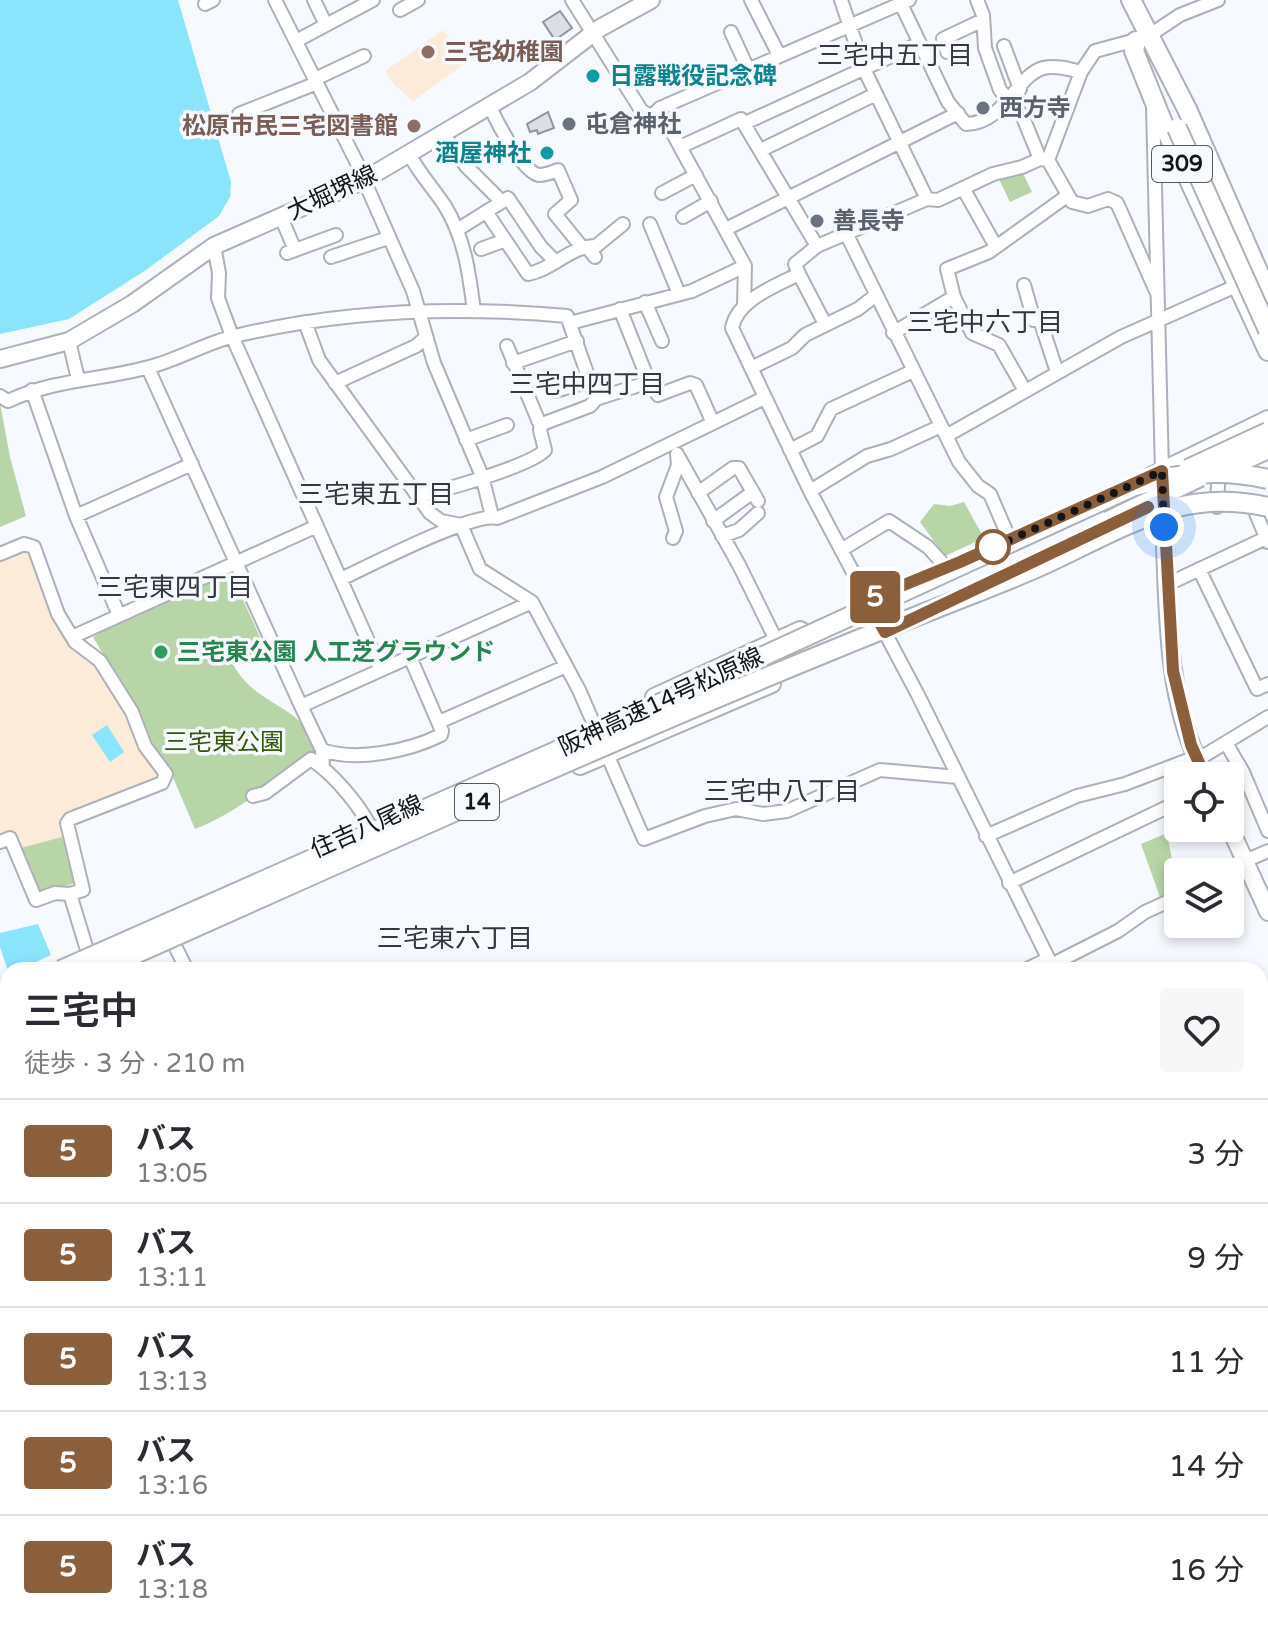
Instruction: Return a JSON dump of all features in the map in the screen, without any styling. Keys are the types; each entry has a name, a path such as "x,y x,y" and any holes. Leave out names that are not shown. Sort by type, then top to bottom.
{"highway":[{"name":"309","path":"1118,0 1181,98 1264,274 1268,294"},
{"name":"309","path":"1131,0 1142,39 1134,51 1236,286 1268,351"},
{"path":"1142,39 1268,330"},
{"path":"1180,126 1268,312"},
{"path":"554,752 853,626 1268,432"},
{"path":"857,639 1268,449"},
{"name":"阪神高速14号松原線","path":"76,962 554,752 1132,487 1170,476 1210,472 1268,479"},
{"name":"阪神高速14号松原線","path":"100,962 857,639 1034,569 1154,514 1189,505 1222,502 1263,509"}],"main road":[{"name":"大堀堺線","path":"0,359 69,341 132,304 214,246 364,180 530,82 593,33 651,0"},
{"name":"住吉八尾線","path":"99,962 371,825 594,728 701,673 1010,540 1268,419"},
{"name":"住吉八尾線","path":"132,962 730,703 1268,449"},
{"path":"1162,471 1158,499 1175,683 1198,762"},
{"path":"1236,842 1268,912"}],"street":[{"path":"275,0 364,180 422,313 426,337 482,476 492,516"},
{"path":"314,0 326,25"},
{"path":"296,41 373,0"},
{"path":"400,10 418,0"},
{"path":"751,0 779,55"},
{"path":"841,0 865,71 927,199"},
{"path":"869,0 874,13"},
{"path":"977,0 983,20 985,48 1000,90 1022,115 1044,160 1072,202 1081,205 1108,199 1117,203 1159,296"},
{"path":"825,324 795,264 817,246 927,199 938,200 993,174 1044,160 1081,72 1095,51 1142,39 1180,15 1218,0"},
{"path":"574,1 641,110 672,132 711,201 745,266 744,304"},
{"path":"651,117 660,108 905,2 918,44 948,102 966,124 976,124 991,116 1039,69 1055,67 1081,72"},
{"path":"947,52 943,39 983,20"},
{"path":"731,32 748,69"},
{"path":"745,123 865,71 918,44"},
{"path":"1004,46 1020,89"},
{"path":"239,114 316,81 364,56"},
{"path":"761,150 876,94"},
{"path":"1153,99 1162,471"},
{"path":"490,107 530,171 541,175 558,170 571,200 555,214 581,246 596,251 623,224"},
{"path":"726,229 958,113"},
{"path":"680,147 741,119 817,246"},
{"path":"443,134 466,166 502,202"},
{"path":"409,154 457,230 468,260 474,311"},
{"path":"1155,165 1164,158 1178,156"},
{"path":"662,193 696,175"},
{"path":"963,188 995,245"},
{"path":"1024,389 999,345 972,333 954,297 947,269 989,252 1067,196"},
{"path":"457,230 508,198 541,247 556,262"},
{"path":"683,217 711,201"},
{"path":"487,213 528,274 556,262 581,246"},
{"path":"281,217 291,251 336,235"},
{"path":"650,224 679,294"},
{"path":"846,233 959,462 978,486 990,494 1010,540"},
{"path":"331,257 388,238"},
{"path":"481,249 503,241"},
{"path":"214,246 219,273 218,298 232,336 381,670"},
{"path":"570,323 679,294 745,266"},
{"path":"799,274 744,304 734,318 732,328 810,491 885,632 1049,962"},
{"path":"810,491 867,456 943,431 1159,318 1264,274"},
{"path":"1024,285 1034,320 1040,320 1057,372"},
{"path":"751,368 792,348 805,335 858,309 876,295"},
{"path":"893,333 954,297"},
{"path":"645,302 662,341"},
{"path":"620,309 649,382 658,395 690,383 696,385 713,423"},
{"path":"0,396 8,401 32,390 78,379 148,368 232,336 305,322 379,313 474,311 567,316 596,399"},
{"path":"305,322 319,360 430,513 441,521 461,525"},
{"path":"335,383 416,346 426,337"},
{"path":"69,341 78,379"},
{"path":"513,363 577,341"},
{"path":"418,495 440,492 523,463 545,450 541,427 507,346"},
{"path":"148,368 301,706 328,752 332,778"},
{"path":"790,450 817,436 831,409 913,371"},
{"path":"555,391 590,381"},
{"path":"541,427 553,419 590,406 596,399 649,382"},
{"path":"32,390 76,516 119,615"},
{"path":"341,579 461,525 492,516 497,518 676,450 713,423 764,398"},
{"path":"466,440 507,425"},
{"path":"676,450 776,640"},
{"path":"673,538 676,531 666,497 678,465 676,450"},
{"path":"76,516 192,464"},
{"path":"698,493 733,468 739,468 756,502"},
{"path":"1217,507 1218,484 1223,472"},
{"path":"1158,499 1263,509 1267,540 1168,584"},
{"path":"713,521 756,502"},
{"path":"722,536 739,530 756,502"},
{"path":"841,550 889,521 928,547 947,568"},
{"path":"461,525 480,569 532,602 579,690 605,756 644,839 705,816 736,809 763,814 787,811 880,770 958,777"},
{"path":"72,637 317,526"},
{"path":"0,554 24,544 34,547 58,614 72,637 100,661 132,712 145,746 166,774 162,783 70,819 67,823 83,890 70,894 55,893 36,900 10,838 0,842"},
{"path":"1199,569 1257,689 1268,684"},
{"path":"301,706 532,602"},
{"path":"328,752 380,753 441,735 439,722 410,657"},
{"path":"439,722 564,667"},
{"path":"986,836 1077,796 1125,784 1196,759 1266,722"},
{"path":"1226,743 1243,772 1268,831"},
{"path":"323,767 328,752"},
{"path":"253,796 265,793 309,757 323,767 371,825 382,852"},
{"path":"1009,883 1164,809"},
{"path":"1246,863 1268,851"},
{"path":"70,894 92,962"},
{"path":"1057,962 1164,903"},
{"path":"174,944 183,962"}],"shaded area":[{"path":"443,30 466,63 413,101 394,85 385,71"},
{"path":"23,548 32,553 55,618 73,648 95,662 160,775 156,782 61,819 77,884 71,890 43,894 37,891 13,834 0,839 0,559"}],"green space":[{"path":"1022,171 1032,192 1010,202 998,177"},
{"path":"0,403 26,516 0,527"},
{"path":"964,502 984,538 945,556 920,522 934,504 950,506"},
{"name":"三宅東公園","path":"227,575 232,576 265,648 238,664 230,658 247,683 290,713 309,732 320,762 309,754 240,805 195,829 169,768 152,748 137,712 93,637 135,612"},
{"path":"1164,834 1164,842 1169,842 1172,858 1164,858 1164,899 1161,900 1141,844"},
{"path":"62,837 75,883 43,892 38,890 21,848"}],"water":[{"path":"0,0 178,0 231,182 230,197 219,216 146,270 69,319 0,334"},
{"path":"107,725 124,752 110,762 92,735"},
{"path":"38,924 51,955 36,962 5,962 0,933"}],"building":[{"path":"560,11 572,28 555,40 543,22"},
{"path":"548,112 554,128 538,134 537,130 530,132 527,124"}],"bus line":[{"name":"5","path":"1148,507 885,632 867,600 960,562 1162,471 1173,671 1177,695 1198,762"}],"place":[{"name":"三宅幼稚園","path":"428,52"},
{"name":"日露戦役記念碑","path":"593,76"},
{"name":"西方寺","path":"983,108"},
{"name":"屯倉神社","path":"569,124"},
{"name":"松原市民三宅図書館","path":"414,126"},
{"name":"酒屋神社","path":"547,153"},
{"name":"善長寺","path":"817,221"},
{"name":"三宅東公園 人工芝グラウンド","path":"161,652"}],"district":[{"name":"三宅中五丁目","path":"895,55"},
{"name":"三宅中六丁目","path":"985,322"},
{"name":"三宅中四丁目","path":"587,384"},
{"name":"三宅東五丁目","path":"376,494"},
{"name":"三宅東四丁目","path":"175,587"},
{"name":"三宅中八丁目","path":"782,791"},
{"name":"三宅東六丁目","path":"455,938"}],"route":[{"path":"993,547 988,550 1162,471 1164,527"}]}
